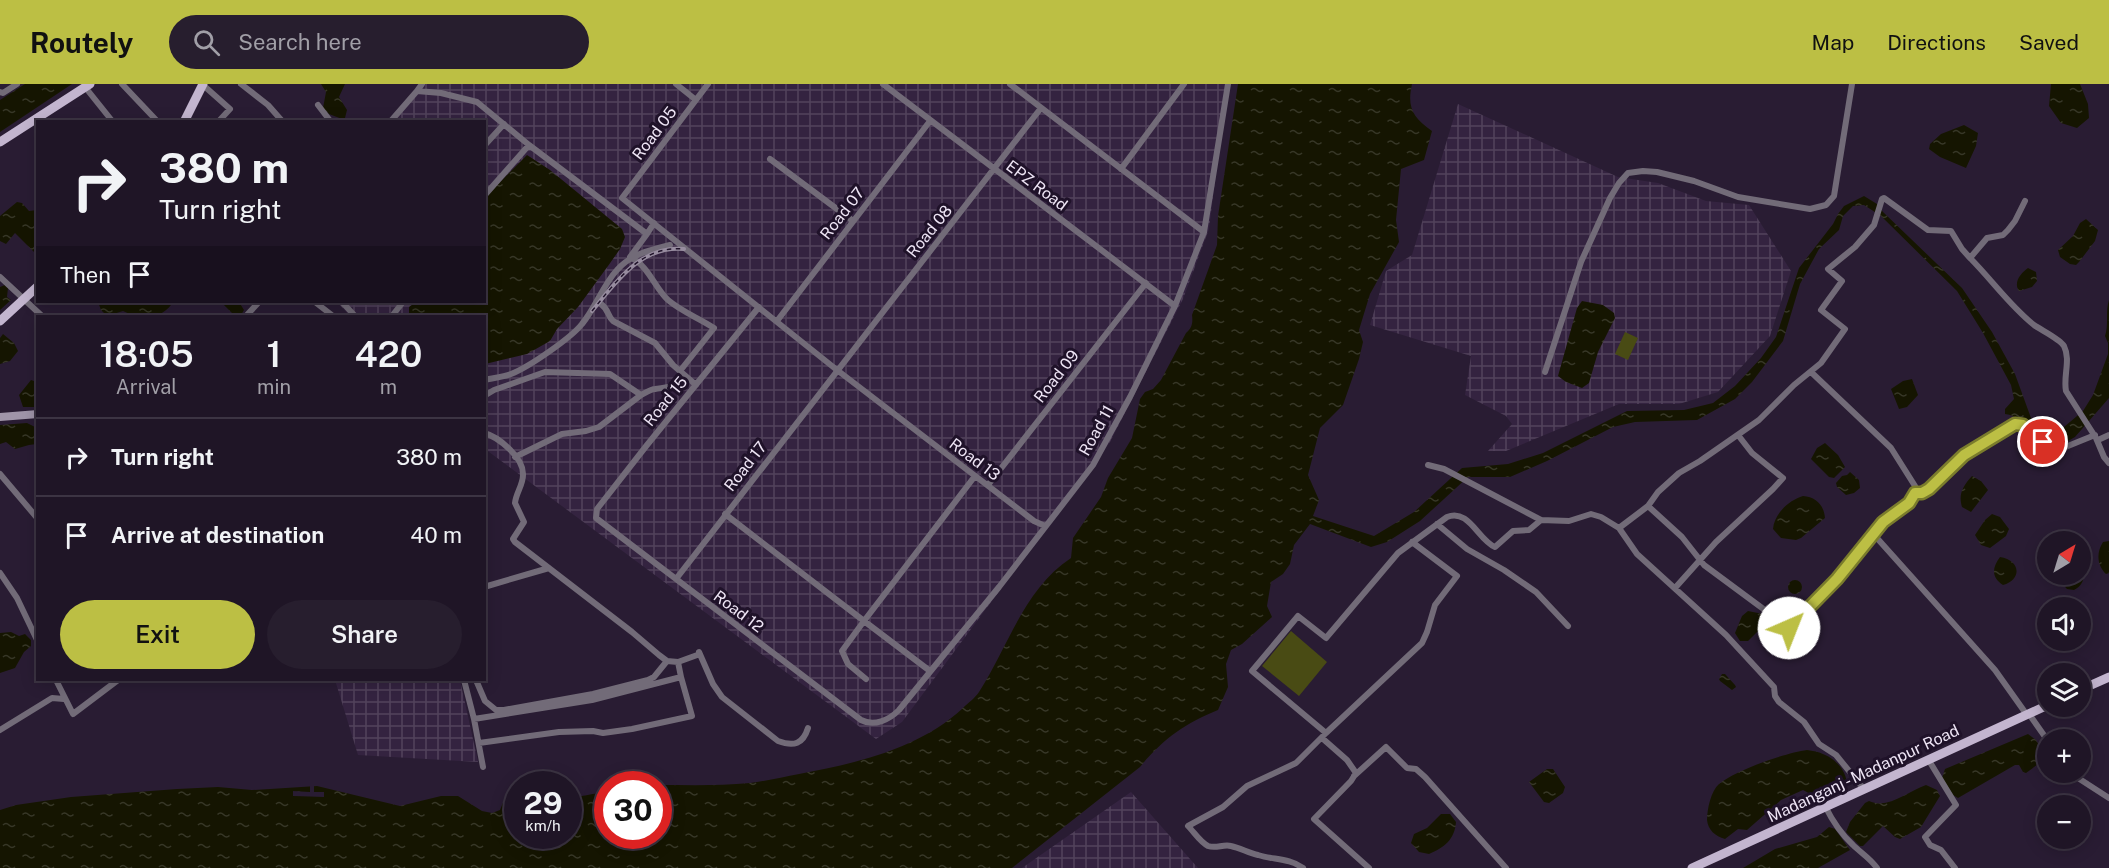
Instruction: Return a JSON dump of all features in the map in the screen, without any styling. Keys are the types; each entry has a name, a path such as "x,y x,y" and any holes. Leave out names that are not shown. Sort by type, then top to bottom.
{"main road":[{"path":"185,120 203,84"},
{"path":"0,142 87,86"},
{"path":"0,321 36,288"},
{"path":"2091,685 2109,677"},
{"name":"Madanganj - Madanpur Road","path":"1692,868 2037,710"}],"street":[{"path":"1,94 17,84"},
{"path":"122,84 156,120"},
{"path":"203,84 230,109 220,120"},
{"path":"241,84 268,105 281,120"},
{"path":"676,84 696,100"},
{"name":"Road 05","path":"622,198 708,84"},
{"name":"EPZ Road","path":"883,84 1175,306"},
{"path":"1010,84 1204,232"},
{"path":"1121,169 1184,84"},
{"name":"Road 11","path":"872,724 893,715 974,618 1093,465 1154,351 1175,306 1204,232 1228,84"},
{"path":"1545,372 1581,262 1610,198 1628,174 1643,171 1657,172 1738,197 1810,208 1826,205 1834,196 1852,84"},
{"path":"87,86 112,120"},
{"path":"392,120 419,86 477,102 529,145 646,234"},
{"path":"318,105 329,120"},
{"name":"Road 08","path":"837,370 1041,108"},
{"name":"Road 07","path":"777,321 930,121"},
{"path":"486,144 504,124"},
{"path":"0,136 18,131"},
{"path":"486,194 529,145"},
{"path":"770,159 853,221"},
{"name":"Road 13","path":"622,198 837,370 1034,521 1045,526"},
{"path":"1619,528 1648,506 1658,492 1679,474 1759,420 1794,385 1821,363 1845,328 1821,310 1842,281 1828,269 1855,247 1874,225 1884,198 1928,230 1951,231 1962,249 2018,311 2046,334 2062,342 2067,366 2064,383 2066,391 2109,463"},
{"path":"1970,258 1987,238 2003,235 2008,230 2025,201"},
{"path":"654,223 630,257 638,261 668,299 685,313 714,328 680,371"},
{"path":"486,380 511,374 533,362 559,343 581,326 616,270 630,258 670,245"},
{"path":"0,277 22,300 41,315"},
{"name":"Road 09","path":"988,485 1146,283"},
{"path":"247,315 258,303"},
{"path":"316,303 332,315"},
{"path":"343,303 355,315"},
{"path":"393,315 402,303"},
{"path":"601,304 608,310 613,321 655,343 696,385"},
{"name":"Road 15","path":"595,513 646,445 759,307"},
{"name":"Road 17","path":"676,579 837,370"},
{"path":"486,395 545,372 610,374 641,395"},
{"path":"1648,506 1672,527 1704,565 1789,628 1837,579 1891,515 1909,503 1915,493 1915,486 1909,474 1891,448 1810,372"},
{"path":"515,457 562,434 599,427 641,395 656,388 661,390 677,386 688,378"},
{"path":"0,417 36,414"},
{"path":"1915,493 1922,493 1929,489 1964,455 2012,425 2019,423 2023,425 2053,448 2063,448 2109,435"},
{"path":"486,434 496,438 515,457 524,472 515,503 524,522 513,539 667,661 678,662 699,653 722,697 778,741 787,744 800,742 805,737 808,728"},
{"path":"1675,588 1700,559 1783,477 1752,453 1738,435"},
{"path":"1428,465 1444,469 1540,520 1569,521 1591,514 1619,528 1636,554 1675,588 1746,657 1774,687 1775,696 1779,702 1804,722 1819,744 1836,755 1863,788"},
{"path":"0,474 36,517"},
{"path":"866,679 848,664 842,651 975,476"},
{"name":"Road 12","path":"595,513 596,518 861,720 872,724"},
{"path":"725,514 930,671"},
{"path":"1354,776 1356,772 1347,760 1324,736 1252,670 1298,616 1326,638 1398,553 1453,515 1461,516 1488,544 1495,547 1513,531 1529,530 1540,520"},
{"path":"1437,524 1467,549 1536,592 1568,626"},
{"path":"1874,535 1995,670 2039,729"},
{"path":"1303,868 1280,858 1272,859 1231,846 1216,848 1208,846 1188,826 1223,807 1247,786 1296,763 1422,643 1435,605 1457,576 1412,542"},
{"path":"486,586 549,568"},
{"path":"0,573 17,598 36,638"},
{"path":"476,681 485,701 496,710 504,710 593,694 648,680 654,677 667,661"},
{"path":"479,743 559,732 612,732 692,716 678,662"},
{"path":"474,719 592,700 681,677"},
{"path":"56,681 73,714 117,681"},
{"path":"464,681 483,767"},
{"path":"0,730 52,698 64,699"},
{"path":"1369,868 1314,819 1354,776 1386,747 1407,768 1419,771 1506,868"},
{"path":"1928,759 1956,805 1925,837 1930,845 1944,853 1956,868"},
{"path":"2086,783 2109,798"},
{"path":"1826,806 1833,821 1853,845 1872,860 1877,868"}],"shaded area":[{"path":"424,84 1227,84 1209,229 1183,299 1110,442 902,722 876,739 486,450 486,315 349,315 338,303 486,303 486,120 396,120"},
{"path":"1458,104 1618,177 1658,183 1706,201 1749,205 1791,271 1770,336 1718,392 1679,404 1619,404 1506,451 1488,451 1512,424 1506,416 1465,395 1471,356 1370,325 1386,271 1412,255"},
{"path":"1625,332 1638,338 1628,360 1615,354"},
{"path":"1291,631 1327,662 1299,696 1262,666"},
{"path":"335,681 460,681 478,762 358,755"},
{"path":"1131,792 1198,868 1022,868"}],"water":[{"path":"25,84 72,84 0,132 0,100"},
{"path":"321,84 345,84 339,97 347,110 345,118 329,114 323,108 326,92"},
{"path":"1238,84 1412,84 1410,99 1413,111 1420,121 1432,131 1424,160 1401,169 1396,220 1399,242 1370,294 1359,330 1363,342 1359,359 1343,405 1320,428 1308,475 1319,500 1313,516 1374,536 1414,512 1462,468 1508,464 1543,453 1627,411 1684,410 1713,403 1735,386 1761,358 1776,337 1799,268 1844,206 1864,196 1877,204 1962,288 1992,332 2015,374 2031,418 2047,432 2058,432 2083,411 2093,395 2108,354 2108,343 2105,336 2109,300 2109,398 2075,437 2055,445 2042,438 2019,419 2005,414 2005,409 2014,399 2011,385 1957,291 1881,216 1864,205 1853,206 1843,216 1839,230 1819,249 1800,284 1783,341 1752,382 1735,399 1697,420 1635,422 1613,427 1510,477 1468,477 1420,521 1387,542 1371,547 1310,524 1294,545 1290,564 1283,574 1271,582 1267,606 1272,617 1242,644 1231,650 1226,664 1228,687 1218,710 1175,733 1140,767 1012,868 0,868 0,810 16,805 71,797 218,787 252,790 317,786 400,806 441,796 458,796 482,811 492,813 500,810 504,800 504,849 582,849 582,795 594,793 594,849 672,849 672,785 750,783 821,770 886,752 927,734 946,722 977,694 1029,602 1055,571 1071,558 1073,538 1101,497 1108,478 1132,438 1140,399 1145,392 1153,389 1161,380 1191,327 1192,315 1217,245 1218,216"},
{"path":"2051,84 2080,84 2088,104 2089,118 2077,128 2061,123 2049,106"},
{"path":"1964,125 1978,133 1976,146 1966,168 1940,157 1929,149 1930,144 1941,134"},
{"path":"527,155 550,170 622,229 625,237 608,266 578,307 557,329 550,341 527,354 486,364 486,315 409,315 409,307 415,303 486,303 486,199 489,193"},
{"path":"17,202 22,203 29,211 36,210 36,254 15,233 6,244 0,241 0,216"},
{"path":"2086,219 2098,230 2095,241 2076,265 2070,264 2060,257 2058,250"},
{"path":"2028,268 2036,272 2037,281 2032,287 2019,291 2017,281"},
{"path":"5,285 8,288 7,297 11,300 0,310 0,287"},
{"path":"1582,301 1603,305 1614,313 1615,318 1598,352 1589,383 1582,388 1558,376 1577,308"},
{"path":"98,303 170,303 171,305 158,315 132,315 123,311 106,315"},
{"path":"222,303 240,303 244,310 241,315 234,315"},
{"path":"3,334 14,343 18,351 10,361 0,364 0,338"},
{"path":"1912,379 1918,395 1907,407 1899,409 1891,389 1903,381"},
{"path":"31,380 36,382 36,407 23,407 19,395"},
{"path":"27,423 36,428 36,444 15,449 6,442 0,444 0,425"},
{"path":"1825,443 1838,455 1845,467 1834,478 1829,477 1811,459 1817,448"},
{"path":"1850,472 1859,480 1860,488 1846,495 1836,483"},
{"path":"1972,476 1981,481 1988,490 1971,512 1962,507 1961,494"},
{"path":"1803,496 1818,502 1825,518 1801,538 1796,540 1781,538 1773,529 1776,518 1788,504"},
{"path":"1992,514 2000,517 2009,529 2006,536 1990,548 1981,545 1975,535"},
{"path":"2109,541 2109,573 2106,574 2099,563 2098,555 2103,542"},
{"path":"2000,557 2012,562 2016,570 2014,579 2003,585 1996,579 1994,572"},
{"path":"1792,580 1798,580 1802,587 1798,594 1792,594 1788,590 1788,584"},
{"path":"2063,585 2080,585 2074,590 2067,589"},
{"path":"1748,611 1768,615 1770,623 1763,626 1748,641 1740,641 1735,633 1742,616"},
{"path":"1805,617 1815,625 1817,637 1796,644 1791,639"},
{"path":"11,632 19,636 25,634 31,640 31,646 24,652 15,668 0,673 0,633"},
{"path":"1722,674 1725,674 1736,687 1732,690 1720,681"},
{"path":"2028,734 2037,742 2037,765 2026,773 2019,765 2015,765 1958,798 1953,795 1942,778 1945,769"},
{"path":"1807,750 1833,759 1842,769 1847,782 1837,790 1820,796 1816,797 1803,790 1781,800 1747,830 1738,829 1725,839 1710,830 1707,820 1709,806 1719,784 1761,763"},
{"path":"1547,769 1553,769 1565,787 1563,793 1549,803 1544,802 1529,782"},
{"path":"1926,785 1937,790 1940,796 1921,827 1900,839 1883,826 1863,846 1860,846 1846,832 1850,822 1865,803 1869,801 1883,803 1898,799"},
{"path":"1441,814 1450,814 1456,822 1451,838 1444,846 1429,854 1419,852 1411,843 1414,834 1427,828"},
{"path":"1829,827 1835,829 1850,850 1818,868 1743,868 1775,849 1817,837"}],"pier":[{"path":"310,786 314,786 314,792 324,792 324,797 293,796 293,791 310,792"}],"railway":[{"path":"592,311 620,278 642,259 669,249 684,249"}],"route":[{"path":"1789,628 1837,579 1883,522 1909,503 1915,493 1919,494 1929,489 1964,455 2009,426 2019,423 2043,442"}]}
